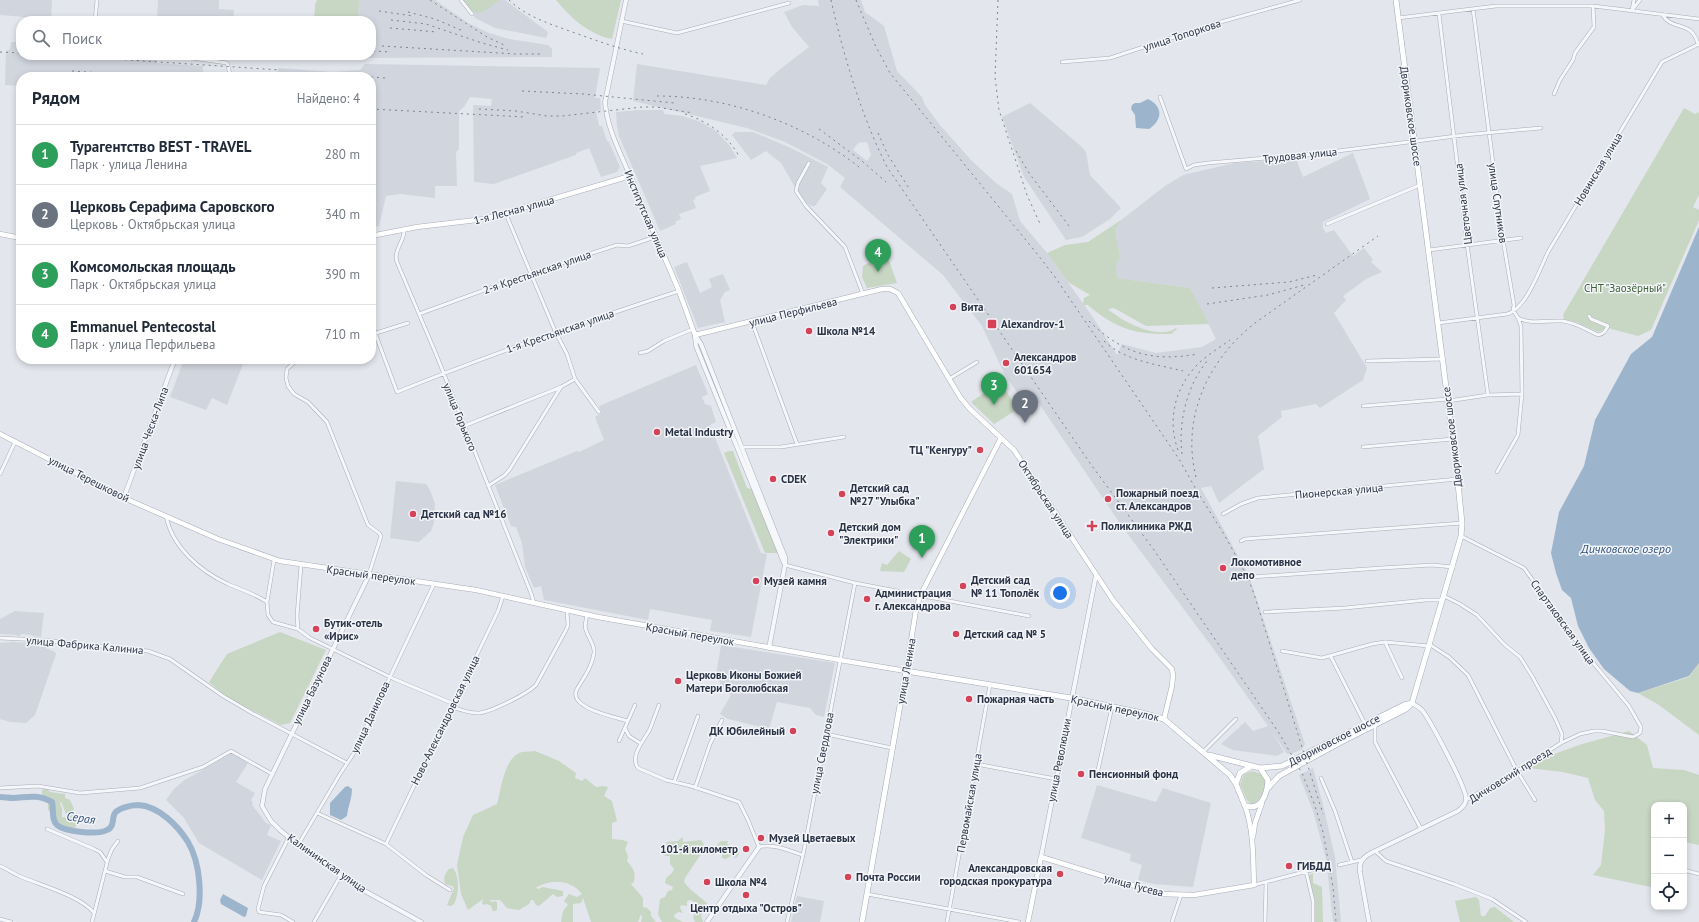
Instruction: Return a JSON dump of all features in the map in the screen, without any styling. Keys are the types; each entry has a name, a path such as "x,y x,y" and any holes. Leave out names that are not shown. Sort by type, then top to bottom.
{"main road":[{"name":"Двориковское шоссе","path":"1260,768 1282,766 1294,761 1365,724 1404,705 1412,703 1461,536 1462,523 1458,479 1396,0"},
{"name":"1-я Лесная улица","path":"376,235 435,225 472,222 506,214 630,176"},
{"name":"Институтская улица","path":"630,176 679,291 695,335"},
{"path":"0,234 16,237"},
{"name":"улица Перфильева","path":"695,335 882,289 890,289"},
{"name":"Октябрьская улица","path":"890,289 898,293 949,379 970,409 1014,450 1113,600 1142,637 1172,669 1172,686 1164,719"},
{"name":"улица Терешковой","path":"0,434 124,497 218,539"},
{"name":"улица Ленина","path":"862,922 916,610 920,596 1001,438"},
{"name":"Красный переулок","path":"218,539 274,560 476,590 567,612 840,660 1071,698 1142,712 1164,719"},
{"path":"1252,845 1255,823 1262,803 1268,788 1279,776 1406,709 1412,703"},
{"path":"1164,719 1222,767 1236,784 1248,815 1252,845 1254,886"},
{"path":"1204,753 1250,767 1260,768 1268,780 1268,788"},
{"path":"1236,784 1240,773 1250,767"},
{"path":"1245,806 1256,807 1262,803"},
{"name":"улица Гусева","path":"1041,857 1150,892 1194,895 1254,886"},
{"name":"улица Революции","path":"1028,922 1041,857"}],"street":[{"path":"95,16 97,0"},
{"path":"461,0 472,14"},
{"name":"Институтская улица","path":"626,0 620,21 607,92 606,113 611,130 630,176"},
{"name":"улица Топоркова","path":"1062,62 1110,58 1217,23 1300,0"},
{"path":"1632,10 1634,0"},
{"path":"1632,10 1640,0"},
{"path":"620,21 677,33 789,3"},
{"path":"1398,18 1496,6 1593,6 1699,19"},
{"path":"1554,94 1560,80 1573,60 1575,53 1594,27 1593,6"},
{"name":"улица Спутников","path":"1473,9 1503,240 1514,305 1513,310 1521,326 1522,394 1518,435 1497,472"},
{"name":"Цветочная улица","path":"1439,14 1467,244 1488,395"},
{"path":"1662,14 1667,21 1687,28 1693,32 1699,44"},
{"name":"Новинская улица","path":"1513,310 1517,308 1524,299 1548,252 1662,62 1699,44"},
{"path":"211,60 227,62 230,72"},
{"name":"Трудовая улица","path":"1160,97 1186,169 1194,165 1208,163 1314,154 1455,136 1541,128"},
{"path":"809,163 798,183 796,191 806,206 845,247 863,294"},
{"path":"1327,224 1420,185"},
{"path":"506,214 555,331 567,354 575,379 599,412"},
{"name":"улица Горького","path":"404,230 404,235 396,252 396,259 531,592 534,604"},
{"name":"2-я Крестьянская улица","path":"419,314 616,244 628,246 655,237"},
{"path":"1429,250 1522,238"},
{"name":"1-я Крестьянская улица","path":"376,333 398,392 443,373 555,331 679,291"},
{"path":"1438,323 1507,314 1513,310"},
{"path":"1518,318 1524,321 1564,321 1577,324 1598,334 1605,332 1608,326 1591,319 1589,316"},
{"path":"752,322 797,444"},
{"path":"376,333 408,323"},
{"path":"640,353 648,351 664,341 693,329"},
{"name":"Институтская улица","path":"695,335 700,344 718,395 784,557 785,565 770,648"},
{"path":"1367,361 1443,359"},
{"path":"949,379 977,362"},
{"name":"улица Ческа-Липа","path":"124,497 173,364"},
{"path":"292,364 287,369 286,378 291,392 308,402 327,422 368,525 381,536 369,575"},
{"path":"464,426 561,387 575,379"},
{"path":"488,486 510,469 561,387"},
{"path":"1363,406 1448,400 1488,395 1522,394"},
{"path":"739,448 782,447 844,437"},
{"path":"1363,447 1453,439"},
{"path":"0,474 15,442"},
{"name":"Пионерская улица","path":"1224,514 1241,504 1258,498 1458,479"},
{"path":"166,516 167,523 181,548 199,568 228,584 243,589 267,602"},
{"path":"1242,540 1462,523"},
{"name":"Спартаковская улица","path":"1461,536 1524,568 1585,653 1629,706 1639,721 1641,727 1640,733"},
{"path":"274,560 267,602 268,615 273,622 298,629 310,638 332,649 464,711 480,713 501,705 536,685 566,630 568,625 567,612"},
{"path":"298,629 297,616 301,565"},
{"path":"785,565 856,583 1029,616"},
{"path":"1252,577 1432,565 1453,567"},
{"name":"улица Базунова","path":"262,806 265,789 369,575"},
{"name":"улица Революции","path":"1041,857 1096,575"},
{"name":"улица Свердлова","path":"788,922 803,855 856,583"},
{"name":"улица Данилова","path":"298,845 354,753 434,584"},
{"name":"Ново-Александровская улица","path":"386,844 498,611 503,596"},
{"path":"1265,612 1345,608 1443,598 1460,604 1477,616 1505,645 1520,657 1532,676 1562,734 1561,743"},
{"path":"587,615 585,629 594,645 594,651 589,669 577,689 576,698 578,703 591,709 628,721"},
{"name":"улица Фабрика Калиниа","path":"0,638 42,640 148,651 170,659 223,696 347,763"},
{"path":"1385,642 1402,678"},
{"path":"1282,651 1315,658 1331,656 1372,644 1385,642 1429,645 1449,657 1468,675 1517,771 1535,800"},
{"path":"1331,656 1365,724"},
{"name":"Первомайская улица","path":"947,922 990,684"},
{"path":"1412,703 1422,710 1464,789 1466,800"},
{"path":"618,741 635,705"},
{"path":"659,705 649,730 640,743 635,761 638,768 674,782 739,802 759,847"},
{"path":"1098,770 1112,707"},
{"path":"674,782 698,716"},
{"path":"1204,753 1236,719"},
{"path":"695,788 710,744 722,720"},
{"path":"1375,725 1375,742 1421,829"},
{"path":"625,728 628,736 640,743"},
{"name":"Дичковский проезд","path":"1363,858 1458,811 1465,804 1466,800 1517,771 1561,743 1580,734 1594,731 1633,737 1640,733"},
{"path":"826,734 892,748"},
{"path":"0,788 38,786 80,793 120,791 140,788 203,767 231,751 272,774"},
{"path":"976,764 1056,779"},
{"path":"1321,778 1335,811 1338,825 1352,862"},
{"name":"Калининская улица","path":"262,806 271,821 298,845 354,884 421,922"},
{"path":"317,813 386,844 426,875 450,890"},
{"path":"47,829 100,852 107,862"},
{"path":"289,837 264,886 258,909 259,912 281,915 293,922"},
{"path":"92,922 107,862 112,850 118,842"},
{"path":"707,922 759,847 765,845 772,846 803,855"},
{"path":"1375,851 1379,856 1395,864 1454,884 1492,899 1526,922"},
{"path":"1339,865 1363,858"},
{"path":"1363,858 1359,864 1369,922"},
{"path":"0,866 18,876 80,901 94,913"},
{"path":"1254,886 1323,867"},
{"path":"105,871 125,877 137,877 183,894"},
{"path":"1306,871 1313,901 1313,922"},
{"path":"1687,871 1699,874"},
{"path":"314,922 341,875"},
{"path":"1265,922 1266,883"},
{"path":"867,894 1019,922"},
{"path":"1172,922 1181,895"},
{"path":"0,920 11,922"}],"shaded area":[{"path":"0,0 52,0 51,16 0,15"},
{"path":"158,0 219,0 219,9 234,10 233,16 157,16"},
{"path":"359,0 435,0 468,23 489,33 509,39 548,45 552,49 552,57 376,58 376,16 358,16"},
{"path":"500,0 505,0 548,32 546,38 495,28 475,18 473,12 482,12"},
{"path":"818,0 861,0 865,12 884,26 897,71 922,97 925,105 939,124 972,161 996,183 1012,194 1020,221 1047,253 1092,316 1117,355 1122,344 1156,353 1202,347 1216,339 1190,288 1117,278 1116,263 1120,258 1115,230 1121,220 1165,186 1183,175 1235,163 1296,159 1303,177 1353,153 1370,199 1323,222 1323,228 1326,233 1334,230 1353,256 1364,248 1373,260 1371,262 1382,272 1366,279 1343,296 1346,300 1334,313 1367,368 1363,380 1320,408 1316,404 1281,411 1282,417 1258,436 1264,469 1219,503 1211,486 1201,488 1249,576 1305,744 1302,749 1291,754 1287,754 1272,731 1284,752 1277,756 1233,750 1221,744 1245,722 1253,731 1268,726 1215,651 1121,525 1038,402 1025,404 1004,373 982,326 943,275 840,187 845,178 827,164 785,142 747,128 633,101 637,64 766,85 770,78 779,70 809,47 792,27 784,12 803,5 819,6","holes":["867,142 871,155 867,161 853,150 858,143"]},
{"path":"11,42 16,42 16,60 156,60 156,63 203,66 203,72 16,72 16,86 5,85 6,51 10,49"},
{"path":"365,64 600,68 595,98 600,98 601,110 596,111 599,126 602,126 607,141 609,142 620,167 617,172 601,177 589,148 576,153 576,155 494,184 474,182 473,105 491,106 492,99 470,97 464,107 459,111 459,149 456,152 457,186 435,186 435,198 400,194 386,196 379,226 376,226 376,72 333,72 360,70"},
{"path":"278,68 333,72 278,72"},
{"path":"1030,103 1082,147 1086,152 1090,175 1121,208 1110,219 1082,237 1066,240 1024,177 1002,117"},
{"path":"663,110 664,114 683,116 701,122 716,131 730,146 737,158 700,166 710,191 695,197 696,199 693,200 696,208 679,214 681,219 675,222 676,224 660,231 619,136 617,125 616,112"},
{"path":"735,132 753,132 791,148 828,167 821,183 827,189 815,206 811,206 803,201 781,163 766,151 751,160 732,135"},
{"path":"687,262 700,293 712,287 709,279 723,274 730,290 725,292 720,300 725,322 698,328 674,267"},
{"path":"182,364 243,364 227,405 212,398 206,410 170,397"},
{"path":"696,365 708,394 702,397 705,404 711,406 716,422 710,425 761,553 767,554 751,637 710,631 712,620 650,609 648,620 544,600 541,586 534,588 525,567 522,543 516,527 511,526 495,485 577,451 579,452 604,440 595,417 602,413 599,406"},
{"name":"Детский сад №16","path":"396,481 426,484 430,490 435,504 434,523 431,531 419,542 390,538"},
{"path":"15,611 44,613 41,637 21,634 20,636 17,636 0,634 0,619"},
{"path":"13,642 47,644 50,650 56,654 35,715 26,723 10,722 0,719 0,643"},
{"path":"721,645 835,663 824,717 816,715 810,708 777,702 769,729 728,719 720,714 731,695 721,685 716,675"},
{"path":"232,753 248,763 236,782 255,793 251,800 253,803 252,805 266,823 271,825 267,835 281,841 262,880 199,843 184,818 166,800 174,789 183,781"},
{"path":"1313,768 1335,857 1341,922 1333,922 1326,859 1313,811 1299,775"},
{"path":"1097,785 1156,802 1163,788 1211,803 1193,887 1153,884 1138,880 1142,865 1130,861 1131,854 1081,838"},
{"path":"797,896 824,901 820,922 791,922"}],"green space":[{"path":"317,0 359,0 358,16 314,16"},
{"path":"462,0 500,0 484,11 476,13 467,7"},
{"path":"556,0 621,0 612,39 603,37 588,29 574,19"},
{"name":"СНТ \"Заозёрный\"","path":"1684,108 1695,114 1699,112 1699,195 1693,207 1699,210 1699,220 1651,330 1638,336 1608,328 1598,332 1576,322 1564,319 1563,315"},
{"path":"1121,220 1115,230 1121,258 1116,263 1117,278 1190,288 1209,324 1146,326 1114,308 1108,309 1131,324 1150,331 1160,332 1177,329 1171,334 1147,333 1117,325 1088,305 1083,305 1084,298 1090,295 1068,282 1047,253 1065,245 1088,242"},
{"path":"885,254 888,258 897,283 867,288 862,277 863,266"},
{"path":"1000,382 1018,409 994,424 971,402"},
{"path":"733,451 747,488 752,489 778,553 765,553 724,453"},
{"path":"899,551 911,559 904,572 880,571 882,563 887,565"},
{"path":"280,632 326,650 290,723 281,725 228,698 209,682 227,654"},
{"path":"1699,663 1699,735 1659,705 1638,693 1689,677"},
{"path":"1629,731 1647,745 1653,768 1684,770 1699,775 1699,845 1687,843 1687,802 1651,802 1651,887 1593,875 1601,865 1605,830 1604,811 1595,800 1588,778 1563,772 1528,768 1557,753 1579,745"},
{"path":"535,751 559,761 576,773 575,778 582,781 585,778 596,787 608,787 604,796 612,801 617,821 612,823 612,839 628,842 625,849 628,856 627,861 635,875 634,882 631,884 643,898 643,907 647,908 651,912 651,916 656,922 641,922 641,914 638,922 591,922 583,898 581,903 573,904 573,922 561,922 563,911 568,905 564,901 569,894 577,897 582,894 572,885 561,882 543,884 536,888 539,889 542,887 563,891 563,896 557,897 553,894 539,906 531,900 529,904 519,910 507,908 500,900 489,900 492,902 496,901 497,903 497,910 493,911 491,906 487,904 484,905 482,903 483,899 468,910 461,894 457,865 463,837 473,815 497,804 504,776 510,762 514,757 521,752"},
{"path":"1253,771 1261,774 1265,781 1265,785 1260,799 1251,804 1247,800 1240,784 1244,774"},
{"path":"47,788 50,792 65,794 65,798 70,800 74,809 72,812 66,814 61,801 62,817 68,818 73,814 76,814 78,821 76,827 67,830 63,829 61,823 60,826 56,826 54,816 48,810 48,801 46,797 42,796 42,790"},
{"path":"683,838 683,842 701,840 706,848 715,847 721,841 728,841 727,844 734,848 734,851 738,851 739,854 735,858 732,855 726,859 722,858 722,854 720,853 714,855 703,851 685,878 684,882 690,889 707,903 707,906 701,915 703,922 695,922 693,918 698,903 690,900 687,901 687,906 681,905 680,908 683,913 678,912 674,915 675,918 683,922 662,922 658,914 660,899 665,897 668,891 672,890 673,887 665,883 666,878 674,869 670,864 670,856 665,856 663,853 667,842 678,841"},
{"path":"453,868 457,876 458,891 456,900 451,906 447,905 454,888 445,884 444,879 449,869"},
{"path":"1313,873 1313,883 1322,887 1323,922 1315,922 1315,899 1308,876"},
{"path":"1476,897 1479,900 1481,916 1485,916 1490,908 1495,907 1514,922 1460,922 1455,901"}],"water":[{"path":"1148,99 1159,109 1159,117 1157,122 1149,129 1136,128 1135,115 1131,109 1132,105"},
{"name":"Дичковское озеро","path":"1699,227 1699,663 1689,676 1638,693 1630,691 1604,669 1589,648 1578,626 1571,598 1562,590 1551,553 1559,512 1584,466 1595,420 1631,354 1652,337"},
{"path":"348,786 352,789 347,816 341,820 330,815 330,803 345,787"},
{"path":"223,894 248,908 246,916 244,917 221,904 220,900"}],"waterway":[{"name":"Серая","path":"0,797 33,797 46,799 52,802 53,817 57,825 82,832 103,832 109,829 112,826 115,813 118,810 128,806 146,806 160,813 179,830 192,850 198,871 200,893 194,922"}],"railway":[{"path":"430,0 487,37 504,45"},
{"path":"509,0 532,16 549,23 609,45 643,54"},
{"path":"831,0 861,106 887,167 1092,466 1154,550 1279,733 1302,773 1314,803 1323,832 1333,887 1336,922"},
{"path":"856,0 876,47 890,73 1055,277 1179,459 1225,536 1248,578 1254,594 1323,814"},
{"path":"998,0 995,77 999,110 1027,195 1041,226"},
{"path":"379,11 413,16"},
{"path":"408,12 435,19 463,31"},
{"path":"391,20 426,24 508,50"},
{"path":"390,28 437,32"},
{"path":"382,46 516,54 540,54"},
{"path":"376,51 391,52"},
{"path":"0,52 16,53"},
{"path":"129,60 280,70"},
{"path":"72,71 86,72"},
{"path":"376,77 386,78"},
{"path":"522,91 583,94 674,103"},
{"path":"657,96 684,97 711,101 764,115 814,137 859,167"},
{"path":"479,109 516,111 547,116 562,116 642,107 656,107 693,113"},
{"path":"376,109 525,117"},
{"path":"685,114 702,121 716,130 729,142 739,156"},
{"path":"819,129 862,161 886,182"},
{"path":"878,133 888,155 910,190"},
{"path":"1016,151 1029,173 1069,226"},
{"path":"1196,477 1192,455 1192,433 1196,412 1202,391 1224,354 1238,338 1255,323 1378,236"},
{"path":"1212,288 1289,282 1317,275"},
{"path":"1207,304 1268,295 1304,285"},
{"path":"1089,321 1114,341 1139,353 1166,357 1198,354"},
{"path":"1178,450 1173,427 1173,416 1179,393 1190,373 1198,364 1230,340"},
{"path":"1104,341 1121,353 1141,361 1183,371"},
{"path":"1182,454 1181,429 1189,393 1207,361"}],"place":[{"name":"Emmanuel Pentecostal","path":"878,272"},
{"name":"Вита","path":"953,307"},
{"name":"Alexandrov-1","path":"992,324"},
{"name":"Школа №14","path":"809,331"},
{"name":"Александров 601654","path":"1006,363"},
{"name":"Комсомольская площадь","path":"994,405"},
{"name":"Церковь Серафима Саровского","path":"1025,423"},
{"name":"Metal Industry","path":"657,432"},
{"name":"ТЦ \"Кенгуру\"","path":"980,450"},
{"name":"CDEK","path":"773,479"},
{"name":"Детский сад №27 \"Улыбка\"","path":"842,494"},
{"name":"Пожарный поезд ст. Александров","path":"1108,499"},
{"name":"Детский сад №16","path":"413,514"},
{"name":"Поликлиника РЖД","path":"1092,526"},
{"name":"Детский дом \"Электрики\"","path":"831,533"},
{"name":"Турагентство BEST - TRAVEL","path":"922,558"},
{"name":"Локомотивное депо","path":"1223,568"},
{"name":"Музей камня","path":"756,581"},
{"name":"Детский сад № 11 Тополёк","path":"963,586"},
{"name":"Администрация г. Александрова","path":"867,599"},
{"name":"Бутик-отель «Ирис»","path":"316,629"},
{"name":"Детский сад № 5","path":"956,634"},
{"name":"Церковь Иконы Божией Матери Боголюбская","path":"678,681"},
{"name":"Пожарная часть","path":"969,699"},
{"name":"ДК Юбилейный","path":"793,731"},
{"name":"Пенсионный фонд","path":"1081,774"},
{"name":"Музей Цветаевых","path":"761,838"},
{"name":"101-й километр","path":"746,849"},
{"name":"ГИБДД","path":"1289,866"},
{"name":"Александровская городская прокуратура","path":"1060,874"},
{"name":"Почта России","path":"848,877"},
{"name":"Школа №4","path":"707,882"},
{"name":"Центр отдыха \"Остров\"","path":"746,895"}]}
